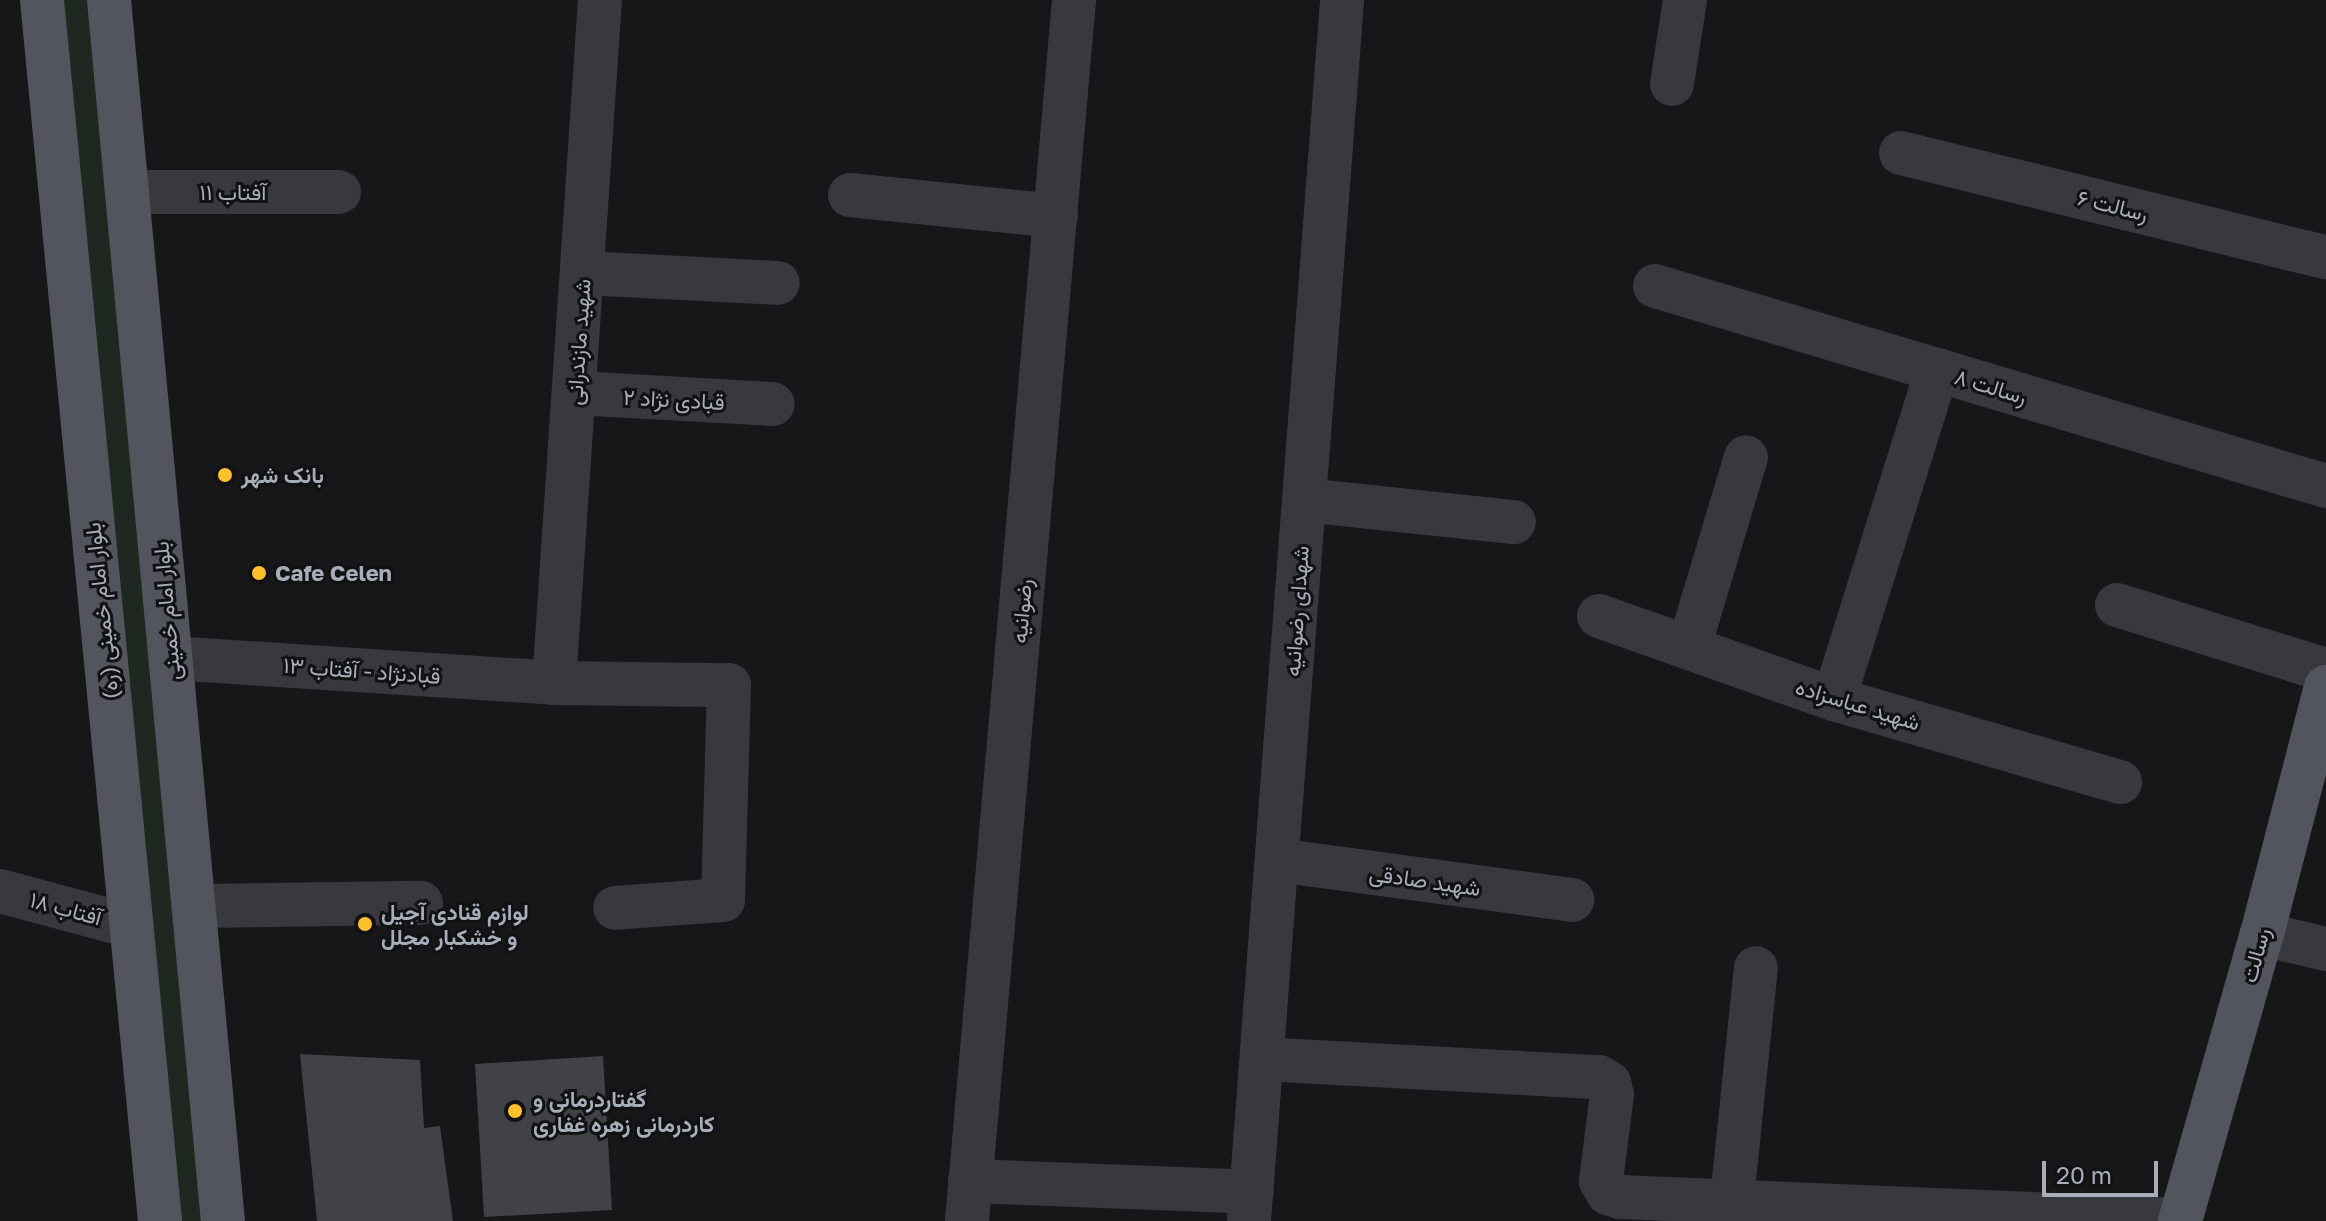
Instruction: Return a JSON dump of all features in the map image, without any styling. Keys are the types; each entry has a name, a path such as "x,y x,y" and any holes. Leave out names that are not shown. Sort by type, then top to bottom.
{"main road":[{"name":"بلوار امام خمینی (ره)","path":"42,0 160,1221"},
{"name":"بلوار امام خمینی","path":"109,0 223,1221"},
{"name":"رسالت","path":"2180,1220 2262,934 2326,687"}],"street":[{"name":"شهید مازندرانی","path":"554,683 600,0"},
{"name":"رضوانیه","path":"968,1201 1074,0"},
{"name":"شهدای رضوانیه","path":"1250,1206 1342,0"},
{"path":"1672,84 1685,0"},
{"name":"رسالت ۶","path":"1901,153 2326,257"},
{"name":"آفتاب ۱۱","path":"127,192 339,192"},
{"path":"850,195 1056,216"},
{"path":"583,273 778,283"},
{"name":"رسالت ۸","path":"1655,286 2326,486"},
{"path":"1834,699 1937,370"},
{"name":"قبادی نژاد ۲","path":"575,393 773,404"},
{"path":"1689,647 1746,457"},
{"path":"1304,500 1514,522"},
{"path":"2117,605 2326,670"},
{"name":"شهید عباسزاده","path":"1599,616 1834,699 2120,782"},
{"name":"قبادنژاد - آفتاب ۱۳","path":"171,658 554,683 729,685 723,900 615,908"},
{"name":"شهید صادقی","path":"1277,860 1572,900"},
{"name":"آفتاب ۱۸","path":"0,891 131,926"},
{"path":"194,906 421,903"},
{"path":"2262,934 2326,949"},
{"path":"1732,1199 1756,968"},
{"path":"1262,1059 1599,1077 1609,1083 1612,1094 1601,1181 1608,1193 1620,1197 1732,1199 2180,1220"},
{"path":"968,1201 1250,1206"}],"shaded area":[{"path":"62,0 90,0 208,1221 179,1221"}],"building":[{"path":"300,1054 420,1060 424,1128 440,1126 453,1221 317,1221"},
{"path":"603,1056 612,1210 484,1217 475,1064"}],"place":[{"name":"بانک شهر","path":"225,475"},
{"name":"Cafe Celen","path":"259,573"},
{"name":"لوازم قنادی آجیل و خشکبار مجلل","path":"365,924"},
{"name":"گفتاردرمانی و کاردرمانی زهره غفاری","path":"515,1111"}]}
